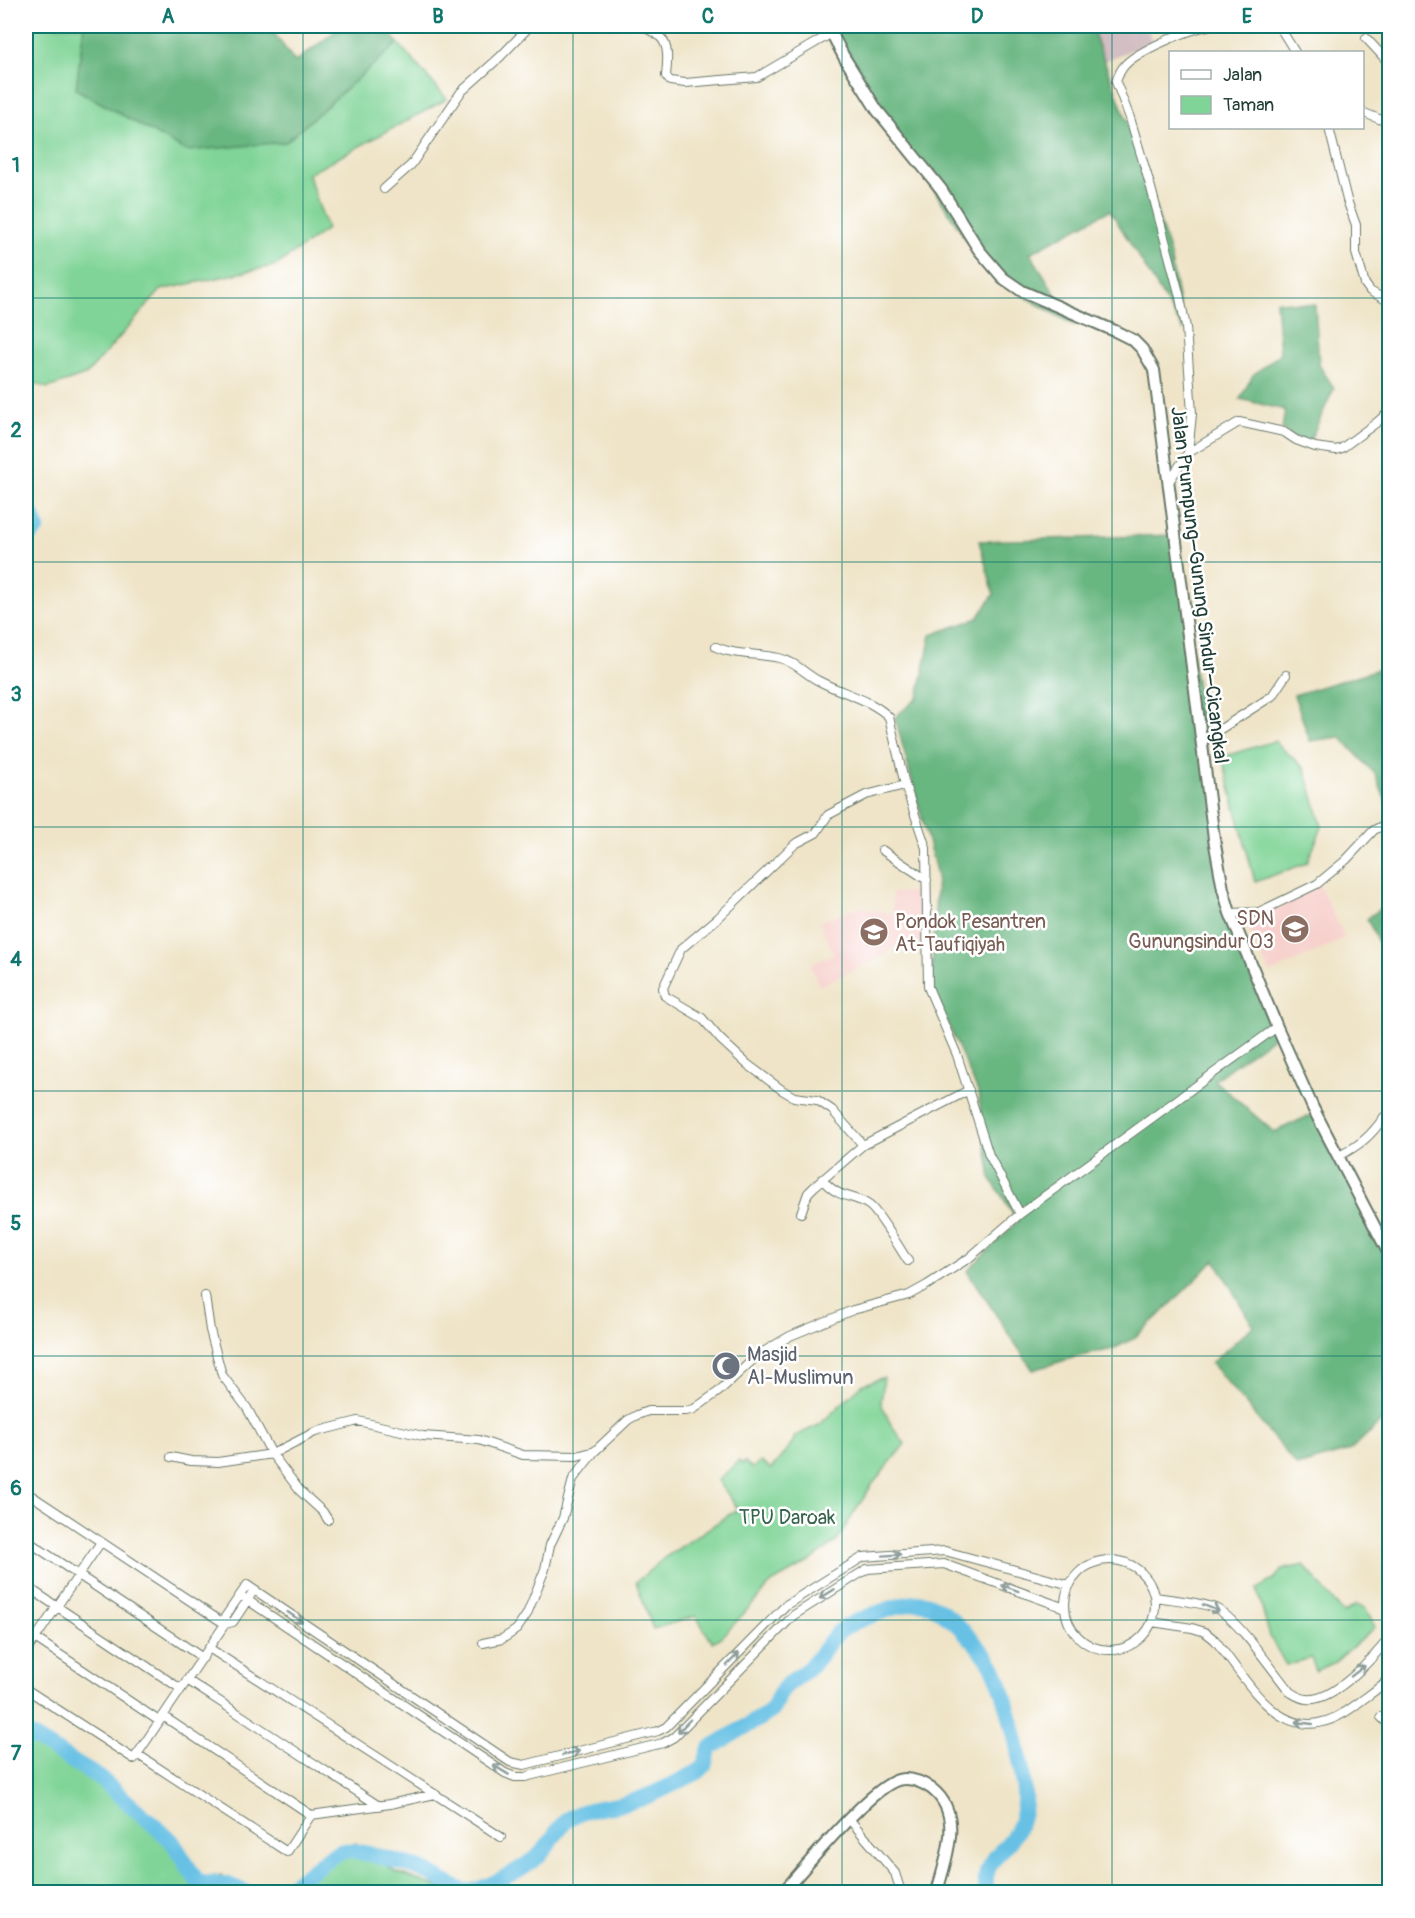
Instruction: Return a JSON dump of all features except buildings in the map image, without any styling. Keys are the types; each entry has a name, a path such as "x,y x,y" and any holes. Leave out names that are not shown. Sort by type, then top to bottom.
{"main road":[{"name":"Jalan Prumpung–Gunung Sindur–Cicangkal","path":"830,29 844,57 878,110 941,189 979,250 1003,278 1022,291 1133,340 1142,349 1154,370 1158,386 1167,483 1218,864 1230,913 1276,1027 1313,1108 1389,1256"},
{"path":"783,1893 850,1820 884,1787 900,1779 921,1782 937,1794 947,1808 950,1837 937,1893"}],"street":[{"path":"384,189 411,165 461,92 530,26"},
{"path":"644,26 648,31 660,36 664,42 668,62 666,76 670,81 685,83 757,77 830,29"},
{"path":"1188,453 1192,414 1186,327 1151,188 1130,118 1116,82 1123,66 1129,61 1163,42 1205,26"},
{"path":"1279,26 1294,51"},
{"path":"1366,38 1389,64"},
{"path":"1364,113 1389,121"},
{"path":"1329,129 1347,200 1356,225 1356,253 1365,284 1370,291 1386,300 1389,307"},
{"path":"1167,483 1188,453 1239,422 1284,432 1296,440 1315,447 1336,450 1376,423 1389,411"},
{"path":"716,646 728,652 768,655 796,664 826,685 882,710 889,717 905,785 926,848 928,987 957,1055 989,1155 1020,1214"},
{"path":"1202,741 1272,696 1286,675"},
{"path":"863,1144 832,1110 817,1100 794,1097 747,1064 720,1039 702,1018 665,996 663,988 681,949 718,918 795,844 816,833 828,815 866,795 905,785"},
{"path":"1230,913 1259,912 1317,884 1346,860 1374,830 1389,822"},
{"path":"882,850 927,880"},
{"path":"483,1643 502,1639 510,1634 517,1629 527,1614 545,1569 550,1545 563,1518 573,1479 595,1451 628,1420 648,1411 686,1412 694,1409 718,1392 758,1355 790,1336 853,1310 909,1295 927,1285 969,1258 1020,1214 1276,1027"},
{"path":"801,1213 808,1193 863,1144 969,1090"},
{"path":"1339,1156 1355,1148 1372,1134 1384,1117"},
{"path":"822,1179 838,1194 872,1207 908,1261"},
{"path":"205,1296 210,1330 222,1375 247,1408 272,1454 300,1491 323,1512 328,1520"},
{"path":"171,1457 191,1461 218,1462 272,1454 315,1432 358,1421 423,1436 479,1440 523,1455 577,1456 595,1451"},
{"path":"26,1492 225,1624 233,1622 254,1590"},
{"path":"26,1540 202,1658"},
{"path":"26,1652 101,1542"},
{"path":"26,1689 134,1759 225,1624 225,1617 247,1584 510,1762 524,1764 658,1731 666,1727 786,1605 863,1557 945,1551 1070,1585"},
{"path":"1106,1560 1120,1561 1132,1566 1143,1574 1155,1597 1152,1622 1142,1637 1127,1647 1103,1650 1092,1646 1077,1635 1068,1620 1065,1608 1070,1585 1084,1568 1093,1563 1106,1560"},
{"path":"240,1594 505,1773 515,1777 525,1777 663,1743 674,1737 794,1615 867,1569 944,1564 1065,1608"},
{"path":"26,1586 181,1689"},
{"path":"1155,1597 1197,1603 1216,1609 1233,1622 1290,1692 1308,1699 1315,1699 1330,1693 1368,1663 1389,1637"},
{"path":"1152,1622 1205,1632 1215,1640 1274,1711 1290,1721 1306,1725 1321,1724 1342,1715 1389,1677"},
{"path":"26,1632 311,1815 379,1806 435,1794"},
{"path":"209,1648 501,1837"},
{"path":"187,1680 379,1806"},
{"path":"1381,1717 1389,1726"},
{"path":"137,1754 287,1852 311,1815"},
{"path":"850,1820 895,1873 901,1893"}],"shaded area":[{"path":"1091,26 1148,26 1151,42 1104,61"},
{"name":"SDN Gunungsindur 03","path":"1319,884 1345,938 1270,973 1244,920"},
{"name":"Pondok Pesantren At-Taufiqiyah","path":"923,892 924,942 896,945 881,957 819,986 810,964 834,954 819,922 858,907 893,914 892,893"}],"green space":[{"path":"30,26 84,26 76,89 286,142 398,43 447,99 308,174 327,229 277,265 161,290 87,374 48,388 26,380 26,30"},
{"path":"84,26 269,26 295,62 342,26 382,26 398,43 286,142 186,151 76,89"},
{"path":"827,26 1091,26 1137,147 1170,255 1184,331 1110,210 1030,253 1075,326 1022,295 972,248"},
{"path":"1276,301 1315,305 1319,365 1334,388 1308,445 1282,429 1285,410 1240,399 1253,375 1280,354"},
{"path":"1175,535 1228,904 1281,1031 1214,1080 1274,1132 1317,1112 1389,1260 1389,1415 1349,1451 1297,1466 1211,1363 1253,1326 1215,1260 1133,1339 1113,1349 1033,1370 967,1271 1018,1221 991,1179 978,1092 931,986 937,875 895,717 918,698 931,635 978,618 994,594 979,541"},
{"path":"1390,666 1389,809 1375,774 1340,737 1310,741 1294,695"},
{"path":"1274,741 1305,769 1322,827 1307,863 1255,882 1222,757"},
{"path":"1389,902 1389,965 1367,919"},
{"name":"TPU Daroak","path":"884,1377 881,1403 890,1423 905,1444 871,1486 836,1542 809,1562 773,1582 722,1637 712,1642 696,1616 653,1629 636,1582 664,1558 738,1509 718,1480 739,1461 742,1464 745,1462 752,1468 761,1462 771,1469 792,1444 795,1436 819,1425 862,1385"},
{"path":"1304,1565 1343,1613 1356,1605 1365,1608 1375,1627 1335,1662 1316,1671 1311,1658 1286,1665 1270,1637 1257,1589 1274,1579 1282,1570"},
{"path":"26,1733 119,1795 189,1868 207,1892 26,1892"},
{"path":"356,1843 396,1872 451,1892 289,1892 322,1859"},
{"path":"221,1875 239,1890 245,1892 212,1892 202,1878"}],"waterway":[{"path":"26,30 29,26"},
{"path":"26,512 33,516 37,528 26,536"},
{"path":"279,1892 330,1857 344,1851 373,1855 410,1865 462,1890 473,1891 490,1884 539,1856 561,1826 573,1816 636,1800 698,1772 704,1766 710,1748 770,1712 783,1689 811,1666 841,1630 874,1615 918,1603 925,1603 943,1613 972,1640 988,1659 1004,1696 1014,1734 1022,1773 1023,1808 1014,1834 992,1862 986,1874 987,1892"},
{"path":"26,1733 100,1778 172,1841 197,1881 227,1885 245,1892"}],"place":[{"name":"SDN Gunungsindur 03","path":"1295,929"},
{"name":"Pondok Pesantren At-Taufiqiyah","path":"874,932"},
{"name":"Masjid Al-Muslimun","path":"726,1366"}]}
